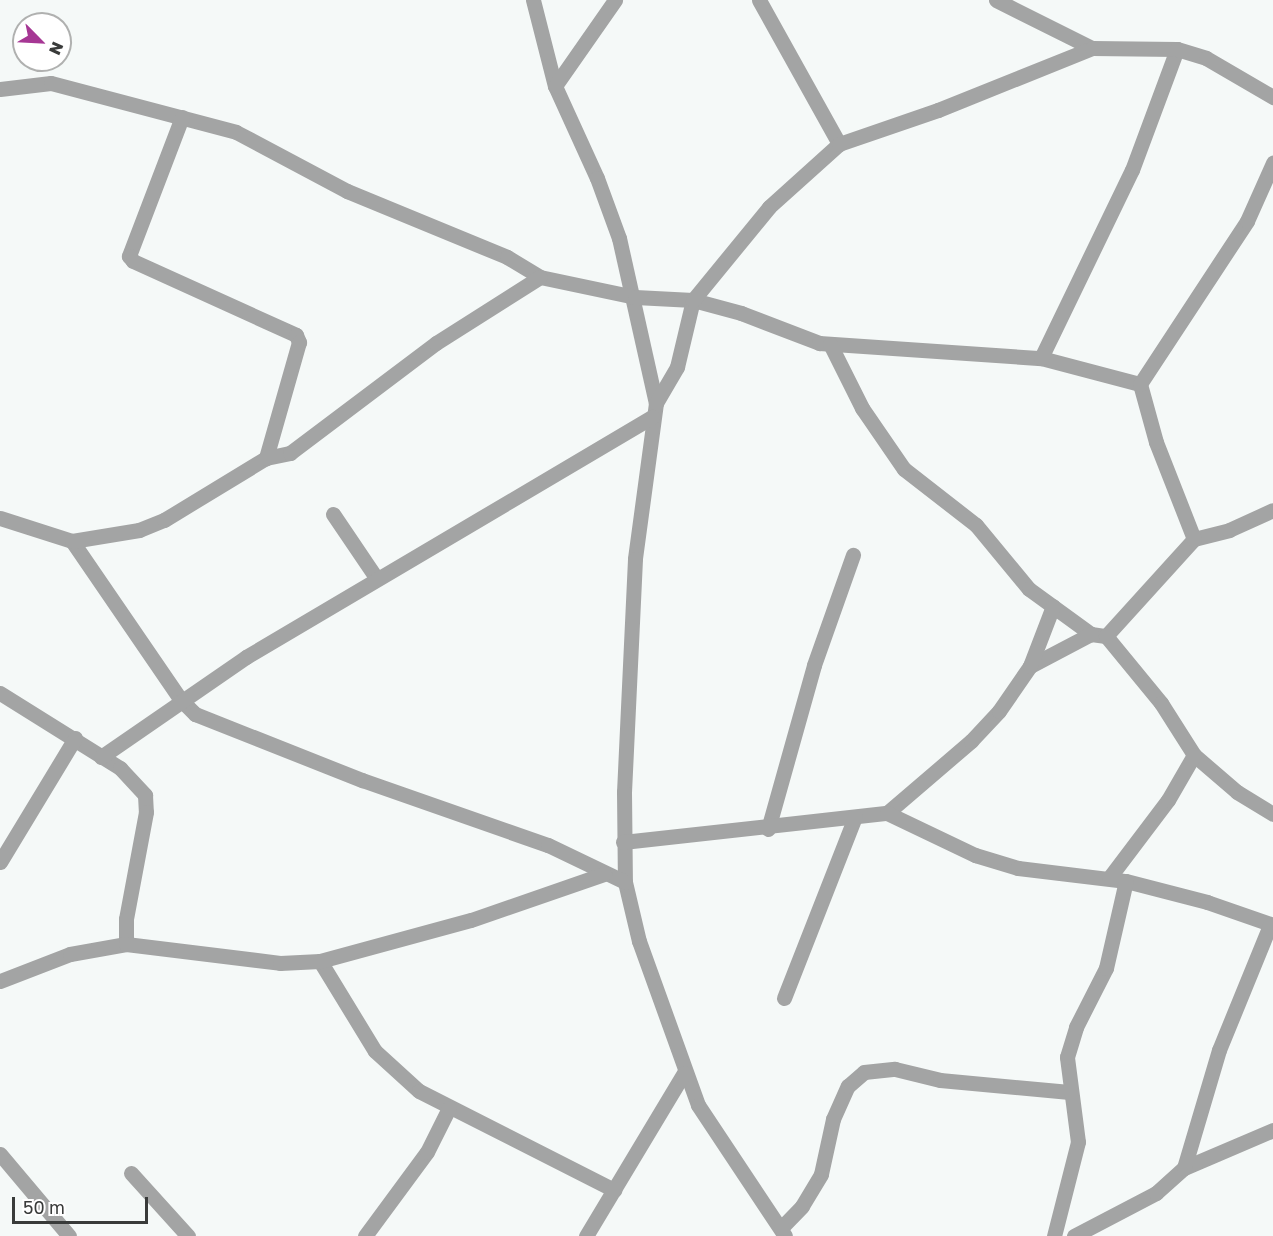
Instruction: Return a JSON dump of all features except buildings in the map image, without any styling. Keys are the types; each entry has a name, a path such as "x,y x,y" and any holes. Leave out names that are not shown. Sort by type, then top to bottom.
{"street":[{"path":"532,0 555,86 597,178 635,297 654,410 635,559 623,842 625,882 639,941 684,1073 698,1105 735,1165 783,1232 821,1174 833,1119 848,1086 864,1072 896,1069 940,1080 1069,1092"},
{"path":"555,86 615,0"},
{"path":"759,0 839,144"},
{"path":"996,0 1092,48"},
{"path":"101,757 181,700 654,410 677,367 693,300 769,207 839,144 938,110 1092,48 1177,50 1206,58 1273,97"},
{"path":"1041,358 1132,170 1177,50"},
{"path":"0,89 51,83 182,117 269,147 347,191 507,257 540,277 635,297 693,300 830,344 1041,358 1140,384"},
{"path":"182,117 129,256 133,261 296,335 299,342 266,458"},
{"path":"1194,539 1156,442 1140,384 1247,221 1273,163"},
{"path":"0,518 72,541 139,530 164,520 266,458 290,453 436,343 540,277"},
{"path":"830,344 862,408 904,469 976,525 1029,589 1099,635 1161,703 1194,755 1237,792 1273,814"},
{"path":"1030,666 1099,635 1194,539 1229,530 1273,510"},
{"path":"333,514 377,579"},
{"path":"72,541 181,700 195,714 362,780 548,845 604,874 625,882"},
{"path":"768,829 814,665 853,555"},
{"path":"886,813 971,741 1030,666 1053,606"},
{"path":"0,693 120,768 145,795 126,944"},
{"path":"0,862 75,738"},
{"path":"1110,878 1168,800 1194,755"},
{"path":"623,842 768,829 886,813 975,855 1018,868 1110,878 1207,902 1272,925 1219,1050 1184,1168"},
{"path":"784,998 855,817"},
{"path":"0,981 70,954 126,944 280,963 320,961 471,920 604,874"},
{"path":"1054,1236 1078,1142 1069,1092 1067,1057 1076,1027 1106,968 1126,882"},
{"path":"320,961 375,1051 419,1091 449,1108 546,1152 614,1190"},
{"path":"586,1236 684,1073"},
{"path":"365,1236 427,1152 449,1108"},
{"path":"1074,1236 1156,1193 1184,1168 1273,1130"},
{"path":"0,1154 69,1236"},
{"path":"131,1173 188,1236"}]}
